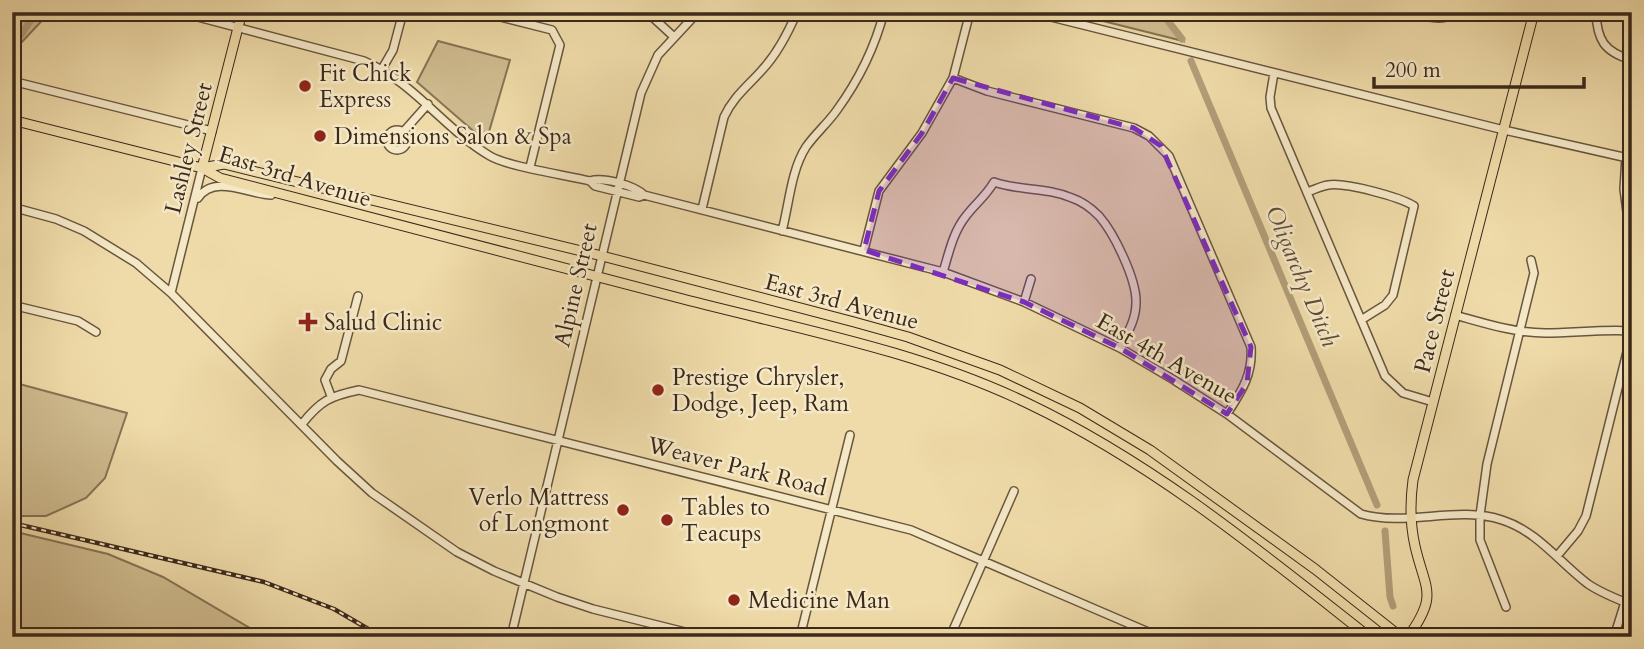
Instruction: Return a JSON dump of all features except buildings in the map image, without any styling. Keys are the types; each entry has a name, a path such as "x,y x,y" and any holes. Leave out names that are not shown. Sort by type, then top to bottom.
{"main road":[{"name":"Lashley Street","path":"202,168 242,12"},
{"name":"Pace Street","path":"1408,637 1424,611 1428,591 1415,544 1411,517 1413,480 1534,12"},
{"name":"East 3rd Avenue","path":"12,120 202,168 220,178 597,278 883,350 949,371 1026,402 1112,447 1185,495 1369,637"},
{"name":"East 3rd Avenue","path":"202,168 224,164 602,256 908,337 972,359 1053,394 1123,432 1315,569 1401,637"}],"street":[{"name":"East 4th Avenue","path":"179,12 364,61 382,69 495,159 590,181 595,186 617,188 639,197 644,195 864,250 943,272 1024,302 1120,348 1227,414 1361,514 1382,518 1480,515 1499,519 1517,526 1591,586 1628,604"},
{"path":"382,69 393,50 403,12"},
{"path":"481,12 552,30 559,46 530,167"},
{"path":"647,12 673,36"},
{"name":"Alpine Street","path":"510,637 645,79 658,54 698,12"},
{"path":"702,209 724,117 730,104 779,48 797,12"},
{"path":"782,231 800,159 855,83 871,52 884,12"},
{"path":"864,250 879,191 922,133 953,78 970,12"},
{"path":"1031,12 1504,130 1629,158 1624,198 1632,250"},
{"path":"1409,12 1445,18 1457,12"},
{"path":"1596,12 1600,41 1610,50 1632,60"},
{"path":"1274,73 1271,108 1385,376 1403,393 1433,402"},
{"path":"953,78 987,91 1134,128 1149,136 1169,156 1251,348 1247,383 1227,414"},
{"path":"12,81 212,131"},
{"path":"404,131 428,104"},
{"name":"Lashley Street","path":"171,293 202,168"},
{"path":"943,272 957,229 966,215 987,195 994,182 1007,187 1029,187 1072,198 1098,215 1111,233 1135,287 1134,317 1120,348"},
{"path":"1307,192 1327,185 1338,185 1399,198 1414,206 1393,295 1385,305 1361,320"},
{"path":"193,205 201,193 221,186 263,194 279,194"},
{"path":"12,207 56,219 84,231 136,263 171,293 337,461 393,509 457,552 522,584 593,609 705,637"},
{"path":"1506,607 1480,540 1480,515 1487,464 1534,273 1531,260"},
{"path":"1024,302 1031,279"},
{"path":"302,424 314,408 331,396 325,380 331,369 341,362 359,296"},
{"path":"12,305 78,321 96,332"},
{"path":"1455,315 1519,331 1632,331 1586,516 1578,531 1557,556"},
{"name":"Weaver Park Road","path":"331,396 359,390 911,530 1160,637"},
{"path":"800,637 850,435"},
{"path":"950,637 1014,491"},
{"path":"1614,637 1628,604"}],"highlighted area":[{"path":"953,78 1134,128 1161,146 1251,347 1247,383 1227,414 1120,348 1024,302 864,250 879,191 922,133"}],"shaded area":[{"path":"24,12 50,12 21,43 12,43 12,26 20,28"},
{"path":"1067,12 1160,12 1183,41"},
{"path":"438,41 510,60 486,142 417,82"},
{"path":"12,382 127,413 105,478 86,498 46,516 12,516"},
{"path":"12,531 108,554 163,577 265,637 19,637 12,631"}],"waterway":[{"path":"12,39 21,35 36,12"},
{"name":"Oligarchy Ditch","path":"1161,12 1182,39"},
{"name":"Oligarchy Ditch","path":"1191,61 1377,505"},
{"name":"Oligarchy Ditch","path":"1385,531 1393,606"}],"railway":[{"path":"12,523 264,582 334,609 382,637"}],"place":[{"name":"Fit Chick Express","path":"305,86"},
{"name":"Dimensions Salon & Spa","path":"320,136"},
{"name":"Salud Clinic","path":"308,322"},
{"name":"Prestige Chrysler, Dodge, Jeep, Ram","path":"658,390"},
{"name":"Verlo Mattress of Longmont","path":"623,510"},
{"name":"Tables to Teacups","path":"667,520"},
{"name":"Medicine Man","path":"734,600"}]}
